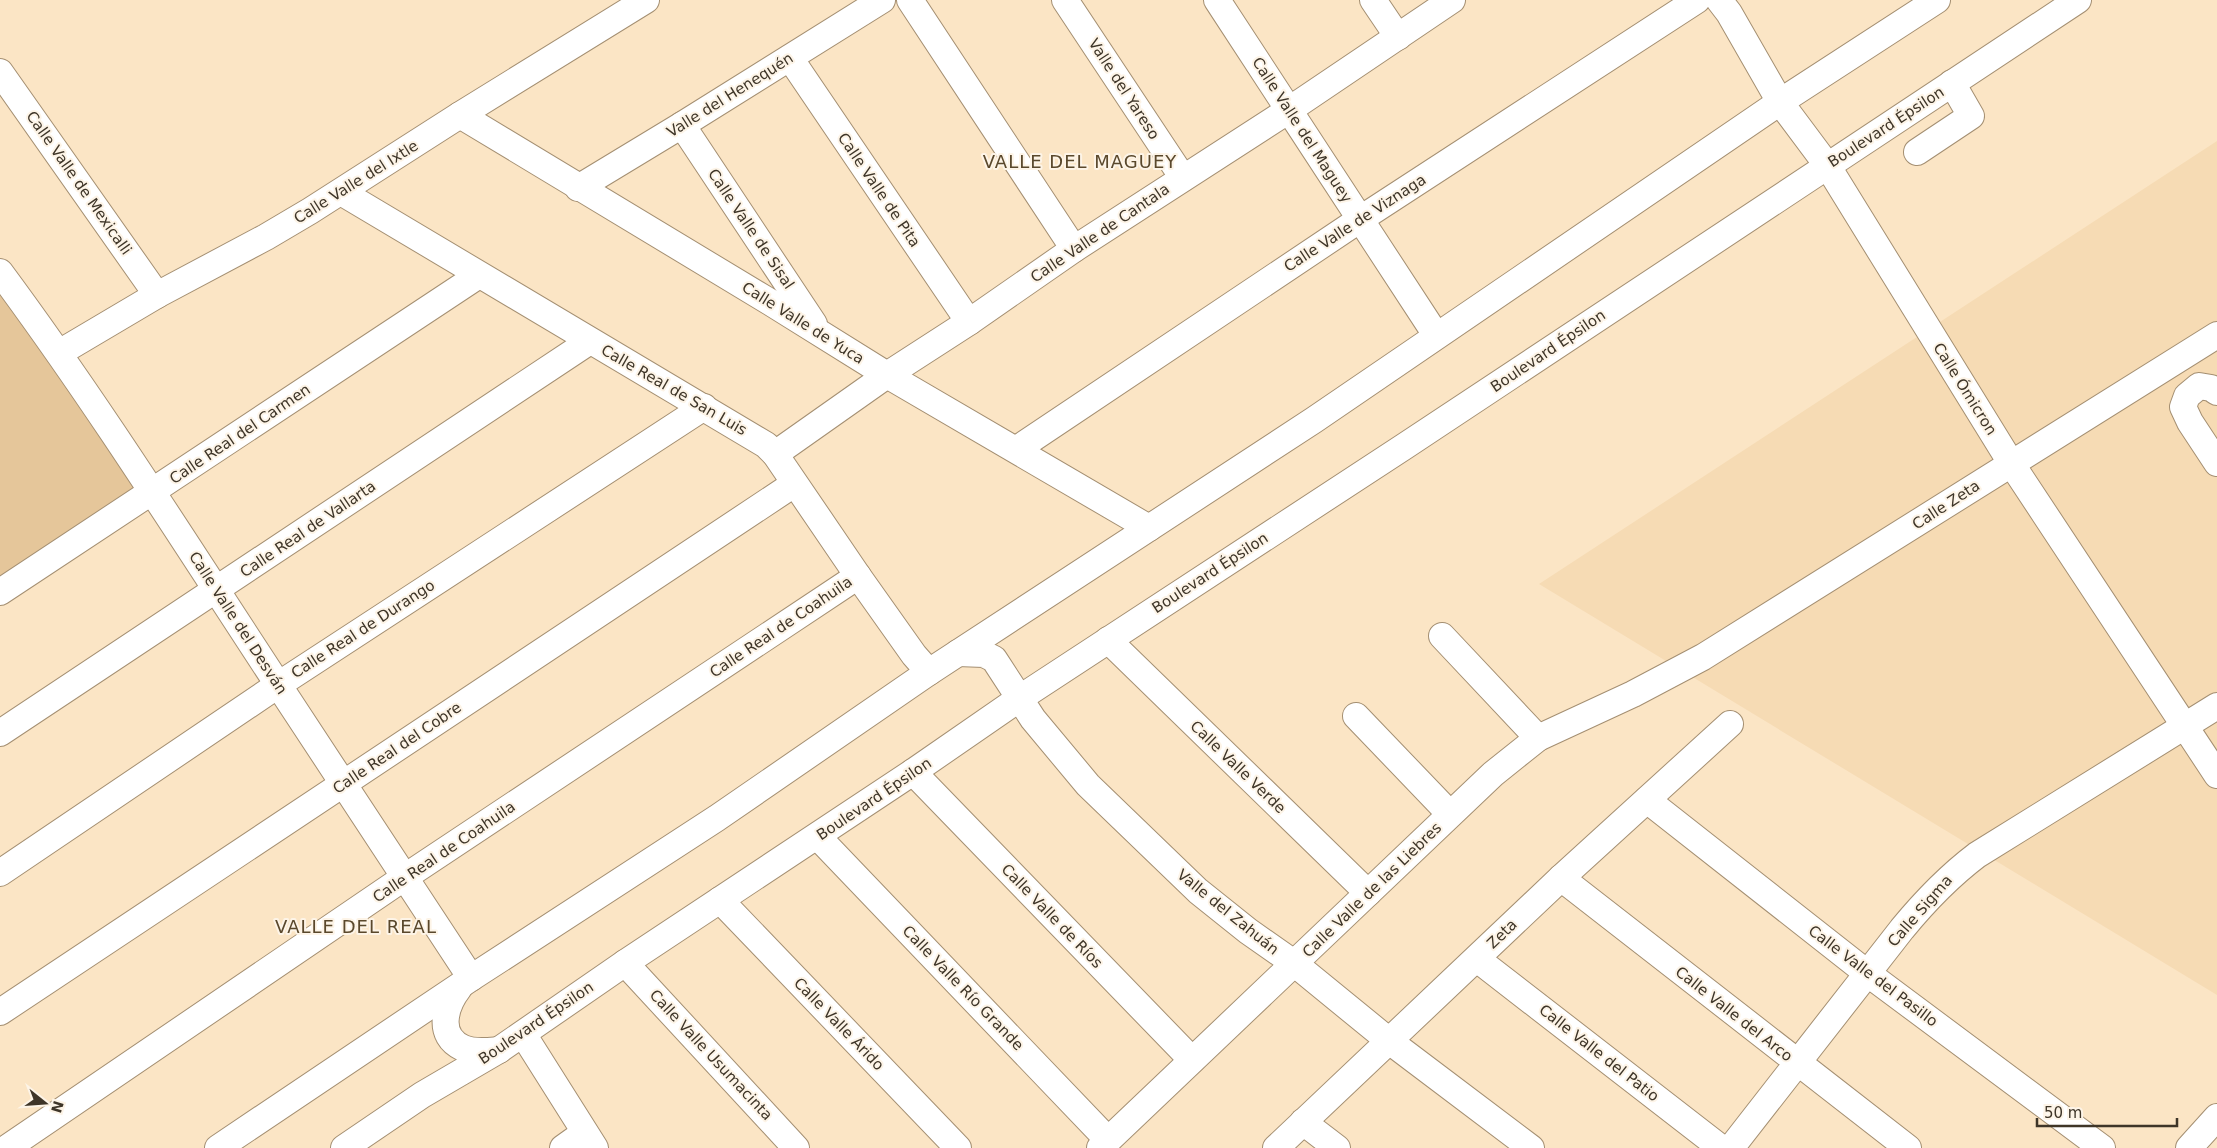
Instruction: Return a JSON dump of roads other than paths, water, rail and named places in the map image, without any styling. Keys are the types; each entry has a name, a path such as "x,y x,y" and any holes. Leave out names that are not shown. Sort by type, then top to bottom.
{"street":[{"name":"Calle Valle del Ixtle","path":"59,353 157,295 266,237 341,192 460,115 646,0"},
{"name":"Valle del Henequén","path":"578,188 882,0"},
{"path":"910,0 1074,249"},
{"name":"Valle del Yareso","path":"1065,0 1183,178"},
{"name":"Calle Valle del Maguey","path":"1217,0 1436,336"},
{"path":"1373,0 1398,38"},
{"name":"Calle Valle de Cantala","path":"775,454 887,375 969,322 1074,249 1289,110 1452,0"},
{"name":"Calle Valle de Viznaga","path":"1016,449 1359,220 1697,0"},
{"name":"Calle Ómicron","path":"1719,0 1780,102 1827,166 2011,464 2217,775"},
{"path":"218,1148 466,981 717,818 929,672 1314,420 1780,102 1937,0"},
{"name":"Boulevard Épsilon","path":"344,1148 422,1095 499,1050 720,900 818,837 1020,698 2078,0"},
{"name":"Calle Valle de Pita","path":"790,58 969,322"},
{"name":"Calle Valle de Mexicalli","path":"0,72 157,295"},
{"path":"1917,152 1971,116 1952,83"},
{"name":"Calle Valle de Yuca","path":"460,115 887,375 1148,528"},
{"name":"Calle Valle de Sisal","path":"682,125 820,333"},
{"name":"Calle Real de San Luis","path":"341,192 766,445 775,454 914,655 929,672"},
{"name":"Calle Valle del Desván","path":"0,272 59,353 154,492 278,685 405,877 466,981"},
{"name":"Calle Real del Carmen","path":"0,592 480,275"},
{"name":"Calle Zeta","path":"1673,674 1842,571 2217,334"},
{"name":"Calle Real de Vallarta","path":"0,733 590,341"},
{"path":"2217,392 2210,388 2198,386 2187,396 2183,407 2190,422 2217,463"},
{"name":"Calle Real de Durango","path":"0,873 278,685 704,408"},
{"name":"Calle Real del Cobre","path":"0,1012 794,484"},
{"name":"Calle Real de Coahuila","path":"7,1148 405,877 858,576"},
{"path":"1442,636 1538,738"},
{"name":"Calle Valle Verde","path":"1108,640 1368,894"},
{"name":"Valle del Zahuán","path":"958,653 984,654 994,660 1033,719 1064,758 1130,827 1198,891 1248,931 1295,964 1388,1040 1531,1148"},
{"name":"Calle Valle de las Liebres","path":"1104,1144 1493,774 1538,738 1673,674"},
{"name":"Calle Sigma","path":"1731,1148 1867,973 1929,897 1951,874 1977,855 2217,706"},
{"path":"1356,716 1450,814"},
{"name":"Zeta","path":"1276,1148 1561,878 1730,724"},
{"name":"Calle Valle de Ríos","path":"913,772 1192,1060"},
{"name":"Calle Valle del Pasillo","path":"1647,800 1867,973 2102,1148"},
{"name":"Calle Valle Río Grande","path":"818,837 1104,1144"},
{"name":"Calle Valle del Arco","path":"1561,878 1908,1148"},
{"name":"Calle Valle Árido","path":"720,900 958,1148"},
{"name":"Calle Valle del Patio","path":"1476,959 1721,1148"},
{"name":"Calle Valle Usumacinta","path":"626,963 796,1148"},
{"path":"466,981 451,999 446,1010 445,1022 449,1035 456,1044 465,1049 499,1050"},
{"path":"522,1034 590,1141 563,1148"},
{"path":"2189,1148 2217,1117"},
{"path":"1304,1122 1338,1148"}],"district":[{"name":"VALLE DEL MAGUEY","path":"1080,161"},
{"name":"VALLE DEL REAL","path":"356,926"}]}
